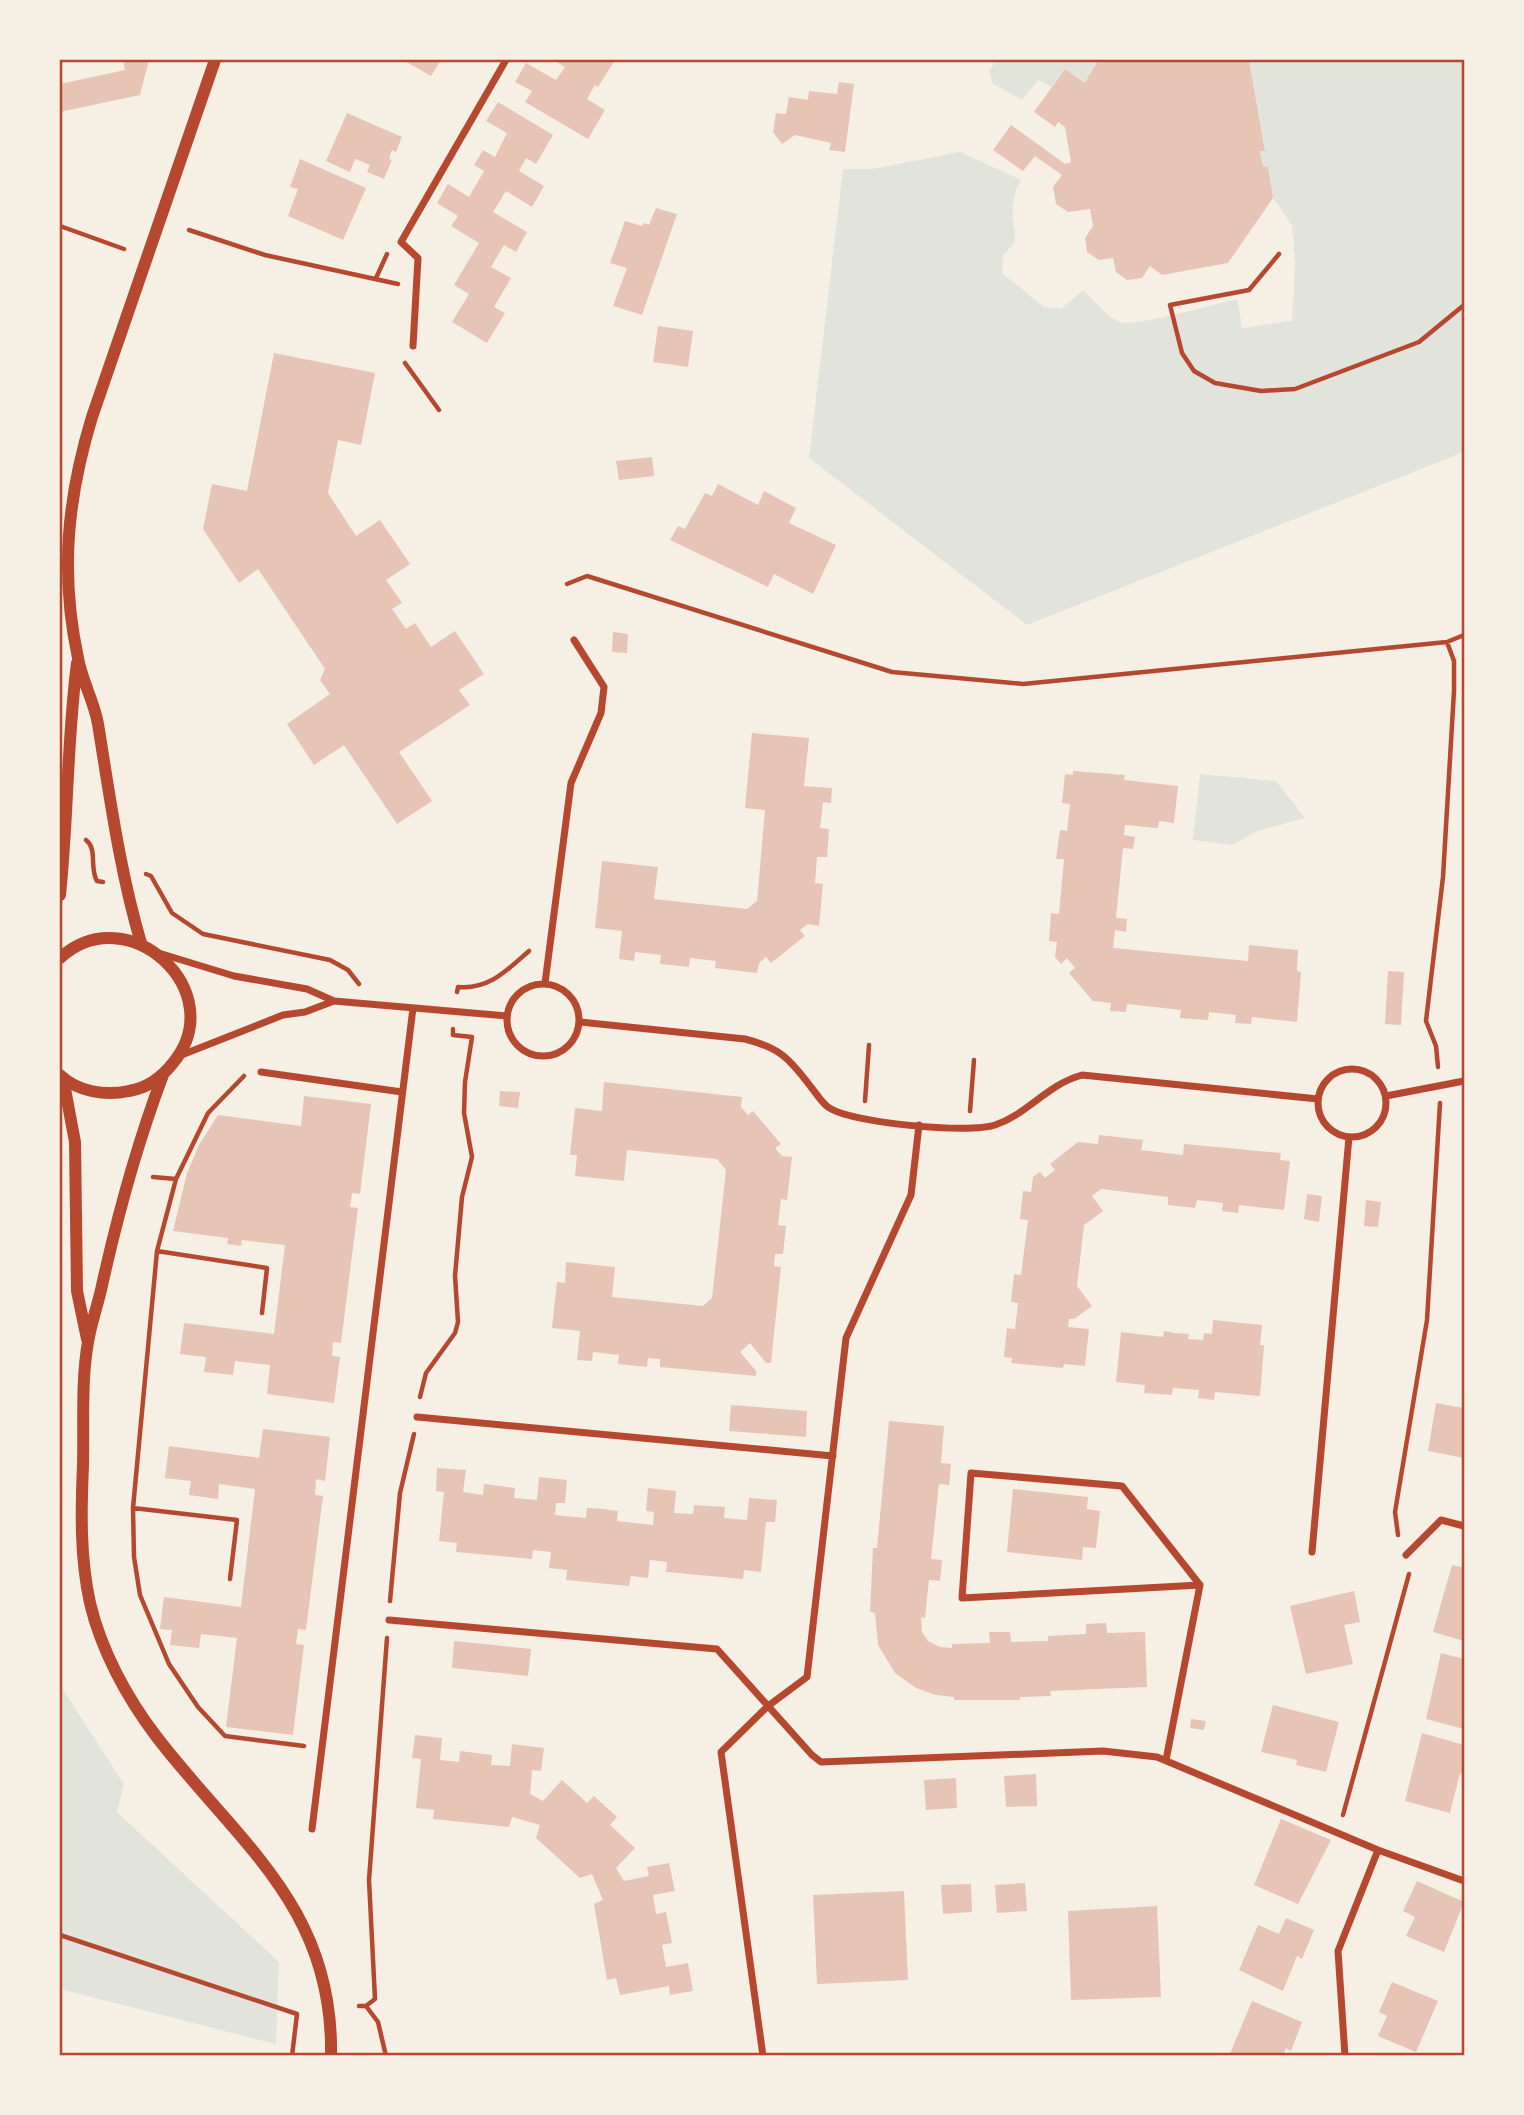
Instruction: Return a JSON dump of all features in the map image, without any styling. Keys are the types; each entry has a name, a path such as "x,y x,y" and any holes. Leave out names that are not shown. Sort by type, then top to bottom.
{"street":[{"path":"60,895 66,838 71,708 78,660 67,547 71,497 79,460 215,60"},
{"path":"414,346 418,258 401,242 506,60"},
{"path":"545,984 571,783 601,713 604,687 574,640"},
{"path":"78,660 94,705 124,879 141,943"},
{"path":"60,958 68,951 91,941 116,938 141,943 158,953 234,976 307,989 334,1001 507,1016"},
{"path":"61,1076 87,1091 113,1094 140,1089 163,1075 179,1056 188,1034 190,1012 185,989 174,970 158,953"},
{"path":"545,984 559,987 570,995 578,1008 580,1021 576,1035 568,1047 555,1055 540,1056 527,1052 515,1043 508,1030 507,1016 511,1003 520,992 545,984"},
{"path":"179,1056 283,1015 306,1012 334,1001"},
{"path":"312,1829 413,1008"},
{"path":"580,1021 745,1039 770,1046 786,1055 826,1106 840,1114 919,1125 969,1129 1003,1122 1050,1088 1082,1075 1318,1099"},
{"path":"1344,1069 1355,1069 1375,1077 1386,1096 1387,1107 1378,1126 1370,1133 1349,1137 1329,1129 1318,1110 1318,1099 1327,1080 1344,1069"},
{"path":"261,1072 401,1092"},
{"path":"163,1075 136,1156 87,1343 81,1516 83,1563 94,1617 117,1674 157,1737 255,1849 290,1898 309,1941 323,1985 331,2056"},
{"path":"61,1076 75,1142 77,1291 87,1343"},
{"path":"1386,1096 1465,1081"},
{"path":"763,2056 722,1752 768,1706 807,1677 846,1338 911,1195 919,1125"},
{"path":"1312,1552 1349,1137"},
{"path":"417,1417 833,1456"},
{"path":"1166,1760 1200,1585 1122,1486 971,1473 962,1598 1200,1585"},
{"path":"1406,1555 1441,1520 1465,1526"},
{"path":"389,1620 717,1650 821,1762 1103,1751 1166,1760 1378,1850 1465,1881"},
{"path":"1345,2056 1338,1951 1378,1850"}],"path":[{"path":"60,226 124,249"},
{"path":"189,230 265,255 402,285 402,291"},
{"path":"1279,254 1249,290 1170,305 1182,353 1194,370 1215,383 1261,391 1295,389 1419,342 1465,305"},
{"path":"376,278 385,256"},
{"path":"401,353 405,364 439,410"},
{"path":"567,584 587,576 892,672 1023,684 1447,642 1465,635"},
{"path":"138,876 152,876 172,913 203,934 330,960 348,970 360,985 358,1002"},
{"path":"359,2006 366,2006 375,1999 369,1880 400,1493 426,1373 455,1333 458,1322 455,1276 457,1238 472,1157 464,1113 465,1082 472,1037 453,1035 458,987 482,987 532,949 550,948"},
{"path":"863,1119 869,1045"},
{"path":"969,1129 974,1060"},
{"path":"253,1066 208,1113 176,1179 157,1251 133,1508 134,1557 139,1595 169,1664 198,1707 225,1736 322,1748"},
{"path":"150,1177 176,1179"},
{"path":"157,1251 267,1268 262,1313"},
{"path":"133,1508 237,1520 230,1579"},
{"path":"1339,1833 1409,1572 1406,1555"},
{"path":"60,1934 297,2014 292,2056"},
{"path":"366,2006 378,2022 386,2056"}],"shaded area":[{"path":"995,60 1098,60 1099,63 1094,64 1095,69 1085,83 1065,69 1051,87 1038,80 1022,100 993,84 989,72"},
{"path":"1249,60 1464,60 1464,452 1027,625 809,458 843,169 872,169 960,152 1021,180 1013,203 1015,243 1003,255 1002,273 1044,307 1061,309 1083,290 1105,312 1120,322 1157,318 1237,299 1242,328 1292,321 1295,263 1292,225 1273,198 1268,166 1263,167 1260,151 1265,150"},
{"path":"1200,774 1276,781 1305,818 1257,831 1232,845 1193,840"},
{"path":"60,1685 124,1784 117,1812 279,1962 276,2044 60,1989"}],"building":[{"path":"123,60 149,60 140,95 60,112 60,84 125,70"},
{"path":"403,60 441,60 431,76"},
{"path":"553,60 615,60 587,99 605,110 588,139 525,102 532,91 515,82 526,63 556,80 565,67"},
{"path":"1098,60 1249,60 1265,151 1260,151 1263,167 1268,166 1273,198 1228,263 1162,275 1150,266 1142,278 1127,280 1116,272 1113,258 1099,260 1087,252 1085,238 1093,226 1090,209 1068,212 1056,204 1053,187 1062,175 1035,156 1023,171 993,150 1011,125 1065,164 1071,162 1065,127 1058,122 1055,127 1034,112 1065,69 1085,83"},
{"path":"839,82 854,84 845,152 829,150 831,143 795,135 782,144 773,132 776,113 786,114 789,97 808,100 809,91 837,94"},
{"path":"498,102 553,135 536,164 526,158 519,171 544,186 532,207 506,191 493,212 527,232 516,252 504,245 491,267 511,278 494,307 505,313 487,343 452,322 469,294 454,285 479,243 451,226 458,216 437,203 448,184 469,197 484,171 474,165 483,150 495,157 507,133 486,121"},
{"path":"347,113 402,137 396,152 392,150 389,159 392,160 384,179 367,172 370,165 355,159 350,172 326,161"},
{"path":"300,159 366,188 343,240 288,216 298,189 290,187"},
{"path":"656,208 677,214 642,315 613,306 627,268 610,263 625,221 642,226 644,223 649,225"},
{"path":"658,326 693,331 688,367 653,362"},
{"path":"274,353 375,373 361,445 338,440 328,493 356,536 380,520 410,564 386,580 402,603 392,609 406,629 415,623 431,647 455,631 484,674 459,690 470,705 399,752 432,801 397,824 344,745 314,765 287,724 330,694 320,680 325,669 258,569 239,583 203,529 212,484 247,491"},
{"path":"652,457 654,476 619,480 616,461"},
{"path":"718,484 758,505 764,491 796,508 789,523 836,545 813,594 774,574 768,587 670,540 678,526 685,529 705,493 712,496"},
{"path":"613,632 628,634 627,653 612,652"},
{"path":"752,733 809,738 804,786 832,788 831,803 823,802 820,828 829,829 827,857 817,857 815,883 823,884 819,926 808,924 800,930 805,936 771,963 766,957 759,963 757,973 715,968 716,961 690,958 689,967 660,964 661,955 635,952 634,961 619,959 622,931 595,928 602,861 658,867 654,899 747,909 757,901 765,810 745,808"},
{"path":"1073,771 1125,775 1124,780 1178,786 1174,823 1159,821 1158,828 1125,825 1124,835 1135,837 1133,849 1123,848 1116,918 1127,919 1126,932 1115,930 1113,948 1248,961 1249,945 1298,950 1297,971 1301,972 1297,1022 1252,1017 1251,1024 1235,1023 1236,1015 1209,1012 1208,1020 1180,1018 1181,1010 1127,1004 1126,1012 1110,1011 1111,1003 1093,1001 1069,973 1075,968 1067,958 1061,964 1055,957 1057,942 1049,941 1051,913 1059,914 1064,859 1056,859 1060,830 1067,831 1070,804 1062,803 1065,774 1073,775"},
{"path":"1388,971 1404,972 1401,1025 1385,1024"},
{"path":"604,1082 742,1097 741,1107 748,1115 753,1111 781,1144 775,1148 782,1156 792,1157 787,1200 781,1199 778,1225 786,1226 783,1254 775,1254 774,1266 781,1267 771,1363 766,1363 750,1343 740,1352 756,1371 756,1376 660,1367 660,1359 648,1358 647,1367 618,1364 619,1355 593,1352 592,1361 577,1360 580,1331 552,1328 557,1282 565,1283 566,1262 615,1267 612,1297 703,1306 712,1298 726,1170 717,1159 627,1150 624,1181 575,1176 577,1155 570,1155 575,1108 602,1111"},
{"path":"500,1091 520,1092 518,1108 499,1106"},
{"path":"304,1096 371,1104 360,1194 352,1193 350,1207 358,1208 341,1343 333,1342 332,1356 340,1357 334,1403 267,1394 270,1365 235,1361 233,1375 204,1372 206,1357 180,1354 184,1323 274,1334 285,1245 242,1240 241,1246 227,1244 228,1238 173,1231 187,1173 199,1145 218,1115 301,1126"},
{"path":"1099,1135 1143,1140 1141,1150 1183,1155 1184,1144 1281,1153 1280,1160 1290,1161 1284,1210 1239,1205 1238,1213 1222,1211 1223,1203 1197,1200 1195,1208 1168,1205 1168,1197 1101,1189 1092,1196 1103,1211 1084,1225 1077,1286 1092,1306 1074,1319 1069,1319 1068,1327 1089,1329 1085,1366 1064,1364 1063,1368 1011,1363 1012,1358 1004,1357 1007,1328 1015,1329 1018,1303 1011,1302 1014,1274 1021,1275 1028,1220 1020,1219 1023,1191 1031,1192 1033,1177 1040,1172 1045,1178 1055,1170 1050,1164 1078,1142 1098,1144"},
{"path":"1307,1194 1322,1196 1319,1222 1304,1219"},
{"path":"1366,1200 1381,1202 1378,1227 1364,1226"},
{"path":"1213,1320 1262,1325 1260,1345 1264,1345 1260,1396 1215,1392 1214,1400 1198,1398 1199,1390 1173,1388 1172,1395 1144,1393 1145,1385 1116,1382 1121,1332 1163,1337 1164,1331 1189,1334 1188,1339 1203,1340 1204,1333 1212,1334"},
{"path":"1436,1403 1464,1408 1464,1458 1428,1451"},
{"path":"731,1405 807,1411 806,1437 729,1431"},
{"path":"889,1421 944,1426 941,1463 951,1464 949,1485 939,1484 931,1559 942,1560 940,1581 929,1580 925,1618 921,1617 922,1632 928,1641 940,1647 952,1648 952,1644 990,1643 989,1632 1010,1632 1011,1642 1048,1641 1048,1636 1086,1634 1086,1624 1106,1623 1107,1633 1145,1632 1147,1687 1050,1691 1051,1696 1020,1697 1020,1700 954,1700 954,1697 936,1695 916,1688 895,1673 878,1645 875,1613 870,1612 873,1548 877,1548"},
{"path":"263,1429 330,1437 325,1481 316,1479 315,1495 323,1496 306,1630 298,1629 296,1644 304,1645 293,1735 226,1727 237,1638 201,1634 199,1648 170,1645 172,1630 160,1629 164,1597 241,1607 255,1489 219,1484 218,1499 189,1495 191,1481 165,1478 169,1446 259,1458"},
{"path":"437,1468 466,1470 463,1492 483,1495 484,1484 515,1488 514,1498 537,1500 539,1477 567,1480 565,1503 556,1503 555,1515 586,1518 587,1508 603,1509 618,1511 617,1521 653,1525 654,1512 646,1511 648,1488 676,1491 674,1513 693,1514 694,1505 725,1507 724,1518 747,1520 749,1498 777,1500 775,1522 766,1522 761,1572 744,1570 743,1579 666,1572 667,1562 650,1560 648,1578 631,1576 629,1586 566,1580 567,1570 549,1568 551,1552 533,1550 532,1559 456,1552 457,1543 439,1541 444,1492 436,1491"},
{"path":"1013,1489 1088,1497 1087,1509 1100,1511 1096,1548 1083,1547 1082,1560 1007,1552"},
{"path":"1452,1565 1464,1568 1464,1641 1433,1632"},
{"path":"1354,1591 1360,1622 1344,1625 1353,1664 1306,1674 1290,1606"},
{"path":"454,1641 531,1649 528,1676 452,1668"},
{"path":"1441,1653 1464,1659 1464,1729 1426,1719"},
{"path":"1273,1705 1339,1722 1326,1772 1296,1765 1297,1760 1261,1752"},
{"path":"1191,1719 1206,1721 1204,1730 1190,1728"},
{"path":"1422,1733 1464,1745 1464,1775 1460,1773 1450,1813 1405,1801"},
{"path":"415,1735 442,1738 440,1760 459,1762 460,1751 492,1755 491,1765 510,1766 512,1744 544,1748 541,1771 532,1770 530,1794 543,1801 562,1780 587,1803 594,1796 617,1817 610,1825 635,1848 616,1868 624,1881 649,1876 647,1867 669,1863 675,1891 653,1895 656,1914 666,1912 672,1943 662,1945 666,1967 688,1963 693,1991 670,1995 669,1986 620,1995 616,1978 607,1980 594,1904 603,1900 592,1874 580,1878 536,1838 540,1825 512,1817 509,1827 433,1819 434,1810 416,1808 421,1759 412,1758"},
{"path":"1036,1774 1037,1806 1006,1807 1004,1776"},
{"path":"956,1778 957,1808 926,1810 924,1780"},
{"path":"1281,1819 1331,1840 1298,1904 1254,1885"},
{"path":"1417,1881 1464,1902 1444,1952 1406,1936 1415,1917 1403,1911"},
{"path":"1025,1883 1027,1911 997,1913 995,1885"},
{"path":"971,1884 972,1912 943,1914 941,1885"},
{"path":"904,1891 908,1980 817,1984 813,1895"},
{"path":"1157,1906 1161,1997 1071,2000 1068,1911"},
{"path":"1286,1918 1314,1930 1302,1959 1297,1956 1283,1991 1239,1970 1258,1925 1279,1934"},
{"path":"1392,1982 1438,2001 1416,2052 1378,2036 1387,2016 1379,2012"},
{"path":"1252,2001 1302,2022 1291,2051 1286,2048 1283,2056 1229,2056"}]}
